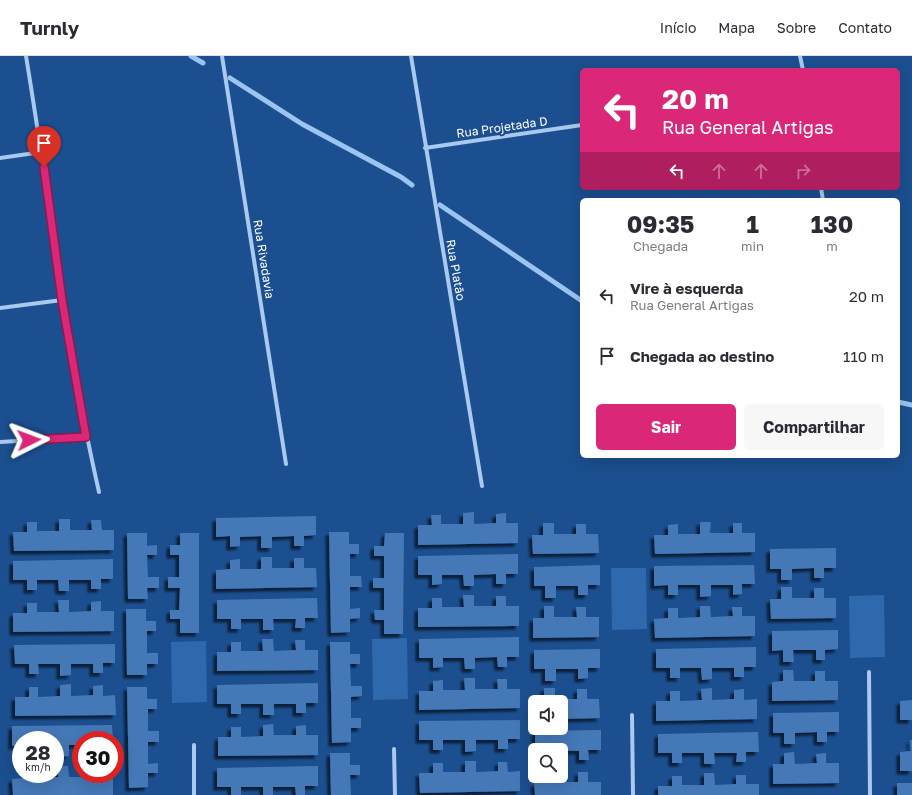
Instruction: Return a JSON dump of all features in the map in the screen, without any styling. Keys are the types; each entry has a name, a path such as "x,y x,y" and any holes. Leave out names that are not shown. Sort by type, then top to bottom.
{"street":[{"path":"26,56 42,152 62,300 86,437 99,492"},
{"name":"Rua Rivadavia","path":"222,56 286,464"},
{"name":"Rua Platão","path":"411,56 482,486"},
{"path":"800,56 802,68"},
{"name":"Rua Projetada D","path":"426,148 580,125"},
{"path":"0,158 42,152"},
{"path":"0,308 62,300"},
{"path":"0,442 86,437"},
{"path":"868,672 870,795"},
{"path":"632,715 633,795"},
{"path":"194,744 194,795"},
{"path":"394,749 395,795"}],"shaded area":[{"path":"611,568 646,568 647,629 612,630"},
{"path":"884,595 885,657 850,658 849,596"},
{"path":"407,638 408,699 373,700 372,639"},
{"path":"206,641 207,702 172,703 171,642"}],"building":[{"path":"474,512 474,524 496,523 496,514 506,513 506,523 518,523 518,543 418,545 418,525 432,525 431,515 441,515 441,524 463,524 463,513"},
{"path":"316,516 316,535 304,536 304,546 294,546 294,536 272,537 272,548 261,548 261,536 240,537 240,546 230,547 230,536 216,537 216,518"},
{"path":"59,519 70,519 70,530 92,530 91,520 101,520 102,530 114,530 114,550 14,551 13,532 27,532 27,522 37,522 37,531 59,531"},
{"path":"700,522 711,522 710,533 733,533 733,523 742,523 742,533 755,533 755,552 655,554 654,535 668,535 668,525 678,524 678,534 700,534"},
{"path":"543,523 554,523 554,534 576,534 576,524 586,524 586,534 598,534 599,553 533,554 532,535 543,535"},
{"path":"329,532 349,532 349,544 359,544 359,554 350,554 350,576 361,576 362,587 350,587 350,609 360,608 360,618 350,619 350,632 331,633"},
{"path":"127,533 147,533 147,546 157,545 157,555 147,555 148,577 159,577 159,588 147,588 148,599 128,599"},
{"path":"180,533 199,533 199,633 180,633 180,619 170,619 170,610 179,610 180,588 168,588 168,577 179,577 179,555 170,555 170,545 180,545"},
{"path":"385,533 404,533 403,634 384,634 384,620 375,620 374,610 384,610 384,588 373,588 373,578 384,578 384,556 374,556 374,546 384,546"},
{"path":"836,548 836,568 824,568 824,578 814,578 814,568 792,569 792,580 781,580 781,569 770,569 770,549"},
{"path":"518,554 518,574 506,574 506,584 496,584 496,574 474,575 474,586 464,586 463,575 442,575 442,584 432,585 432,575 418,575 418,556"},
{"path":"261,557 272,557 272,568 294,568 294,558 304,558 304,568 316,568 317,587 216,589 216,570 230,569 230,560 240,559 240,569 261,569"},
{"path":"113,559 113,579 101,579 101,589 91,589 91,580 69,580 69,591 59,591 58,580 37,580 37,590 27,590 27,580 13,580 13,561"},
{"path":"600,565 600,585 588,585 588,595 578,595 578,586 556,586 556,598 545,598 545,586 534,586 534,567"},
{"path":"754,565 755,584 742,584 742,594 733,595 733,585 711,585 711,596 700,597 700,585 678,585 678,595 668,595 668,585 654,586 654,566"},
{"path":"781,587 792,587 792,598 814,598 814,588 824,588 824,598 836,598 836,618 771,619 770,599 781,599"},
{"path":"463,595 474,595 474,606 496,606 496,596 506,596 506,606 519,606 519,626 418,627 418,608 432,608 432,598 442,598 442,607 464,607"},
{"path":"317,598 318,618 305,618 305,628 295,628 296,619 273,619 274,630 263,630 263,619 241,619 241,629 231,629 231,619 217,619 217,600"},
{"path":"58,600 69,600 69,612 91,611 91,602 101,601 101,611 114,611 114,631 13,632 13,613 27,613 27,603 37,603 37,612 59,612"},
{"path":"544,606 554,606 554,617 577,617 576,607 586,607 586,617 599,617 599,637 533,638 533,618 544,618"},
{"path":"700,606 710,606 711,617 733,616 732,607 742,607 742,616 755,616 755,636 655,638 654,619 668,618 668,608 678,608 678,618 700,617"},
{"path":"126,609 146,609 146,621 156,621 156,631 147,631 147,653 158,653 158,664 147,664 147,675 127,675"},
{"path":"838,630 838,649 825,650 825,660 816,660 816,650 793,650 794,662 783,662 783,650 772,651 772,631"},
{"path":"519,637 519,657 507,657 507,667 498,667 497,657 475,658 475,669 465,669 464,658 443,658 443,667 433,668 433,658 419,658 419,639"},
{"path":"262,639 273,639 274,651 296,650 295,640 305,640 305,650 318,650 318,670 217,671 217,652 231,652 231,642 241,642 241,651 263,651"},
{"path":"330,642 350,642 350,654 360,654 360,664 350,664 351,686 362,686 362,696 351,697 351,718 361,718 361,728 351,728 351,742 332,743"},
{"path":"115,644 115,663 103,663 103,673 93,673 93,664 71,664 71,675 60,676 60,664 38,664 39,674 29,674 29,664 15,664 14,645"},
{"path":"756,647 756,667 744,667 744,677 734,677 734,668 712,668 712,679 702,680 701,668 680,668 680,678 670,678 670,668 656,668 656,649"},
{"path":"600,649 600,668 588,668 588,678 578,679 578,669 556,669 556,681 545,681 545,669 534,669 534,650"},
{"path":"783,670 793,670 794,681 815,681 815,671 825,671 825,681 838,681 838,700 772,701 772,682 783,681"},
{"path":"464,678 475,678 475,689 498,689 497,679 507,679 507,689 520,689 520,708 419,710 419,691 433,691 433,681 443,680 443,690 465,690"},
{"path":"318,683 318,703 306,703 306,713 296,713 296,704 274,704 274,715 263,715 263,704 241,704 241,714 231,714 231,704 217,704 217,685"},
{"path":"71,684 71,696 93,695 93,686 103,685 103,696 115,695 116,715 15,716 15,697 29,697 29,687 38,687 38,697 60,696 60,685"},
{"path":"127,687 147,687 147,699 157,699 157,709 148,709 148,731 159,731 159,742 148,742 148,764 158,763 158,773 148,773 148,787 129,788"},
{"path":"544,688 555,688 555,695 544,695"},
{"path":"712,688 712,700 734,699 734,690 744,689 744,700 757,699 757,719 656,721 656,701 670,701 670,691 680,691 680,701 702,700 701,689"},
{"path":"577,689 587,689 587,699 599,699 600,718 568,719 568,699 577,699"},
{"path":"912,700 912,720 900,720 900,701"},
{"path":"839,712 839,732 827,732 827,742 817,742 817,732 795,733 795,744 784,744 784,733 773,733 773,713"},
{"path":"520,720 520,739 508,739 508,749 498,749 498,740 476,740 476,751 465,752 465,740 443,740 443,750 433,750 433,740 419,740 419,721"},
{"path":"273,724 274,735 296,735 296,726 306,725 306,735 318,735 318,755 218,756 218,737 231,737 231,727 241,727 241,737 263,736 263,725"},
{"path":"112,725 112,731 72,731 72,745 69,745 69,756 64,756 64,731 12,731 12,726"},
{"path":"568,730 601,730 601,750 588,750 589,760 579,760 579,751 568,751 568,743 535,743 535,735 568,735"},
{"path":"758,732 759,752 746,752 746,762 736,762 737,753 714,753 715,764 704,764 704,753 682,753 682,763 672,763 672,753 658,753 658,734"},
{"path":"910,740 912,740 912,771 900,771 900,752 911,751"},
{"path":"794,752 795,764 817,763 816,754 826,753 826,763 839,763 839,783 773,784 773,764 784,764 784,753"},
{"path":"330,753 350,753 350,765 360,765 360,775 350,775 351,795 331,795"},
{"path":"465,761 476,761 476,772 498,771 498,762 507,762 508,772 520,771 520,791 420,793 419,773 433,773 433,763 443,763 443,772 465,772"},
{"path":"64,766 68,766 69,777 72,777 72,783 113,783 113,795 13,795 12,783 64,783"},
{"path":"318,766 318,786 305,786 305,795 296,795 295,787 273,787 273,795 263,795 263,787 241,787 241,795 231,795 231,787 217,787 217,768"},
{"path":"578,772 588,772 588,782 601,782 601,795 535,795 534,783 578,782"},
{"path":"704,773 714,773 715,785 736,784 736,775 746,775 746,784 759,784 759,795 658,795 658,786 672,786 672,776 682,776 682,785 704,785"},
{"path":"897,783 912,783 912,795 897,795"}],"waterway":[{"path":"191,56 203,63"},
{"path":"230,78 302,124 401,177 412,185"},
{"path":"440,205 580,300"},
{"path":"900,402 912,405"}],"route":[{"path":"29,440 86,437 62,300 44,167"}]}
